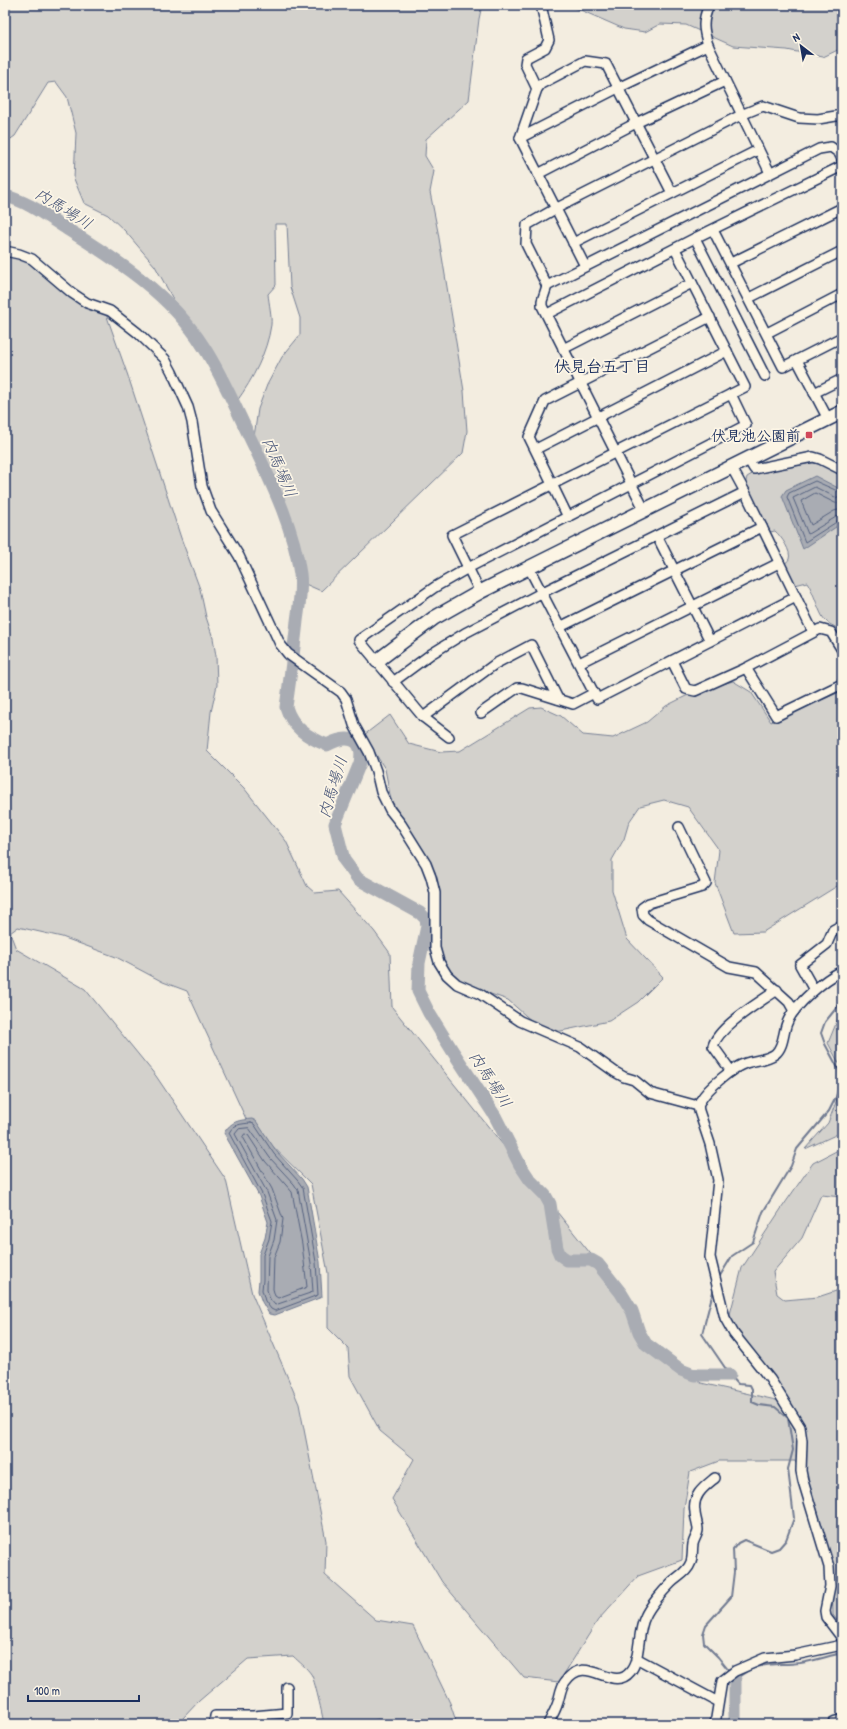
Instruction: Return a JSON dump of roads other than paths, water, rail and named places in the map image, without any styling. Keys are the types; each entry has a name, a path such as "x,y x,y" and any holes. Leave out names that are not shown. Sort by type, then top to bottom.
{"main road":[{"path":"835,1724 842,1722"}],"street":[{"path":"537,89 525,64 526,58 545,48 549,40 540,5"},
{"path":"709,5 705,15 703,29 708,46 770,173"},
{"path":"520,138 618,88 708,46"},
{"path":"585,266 520,138 537,89 542,84 585,61 606,64 672,193"},
{"path":"538,174 636,123 725,81"},
{"path":"547,286 526,244 527,225 555,209 741,115 762,106 799,118 818,119 842,115"},
{"path":"645,511 614,452 542,306 542,301 547,286 819,149 831,147 839,153 842,158"},
{"path":"573,243 758,150"},
{"path":"547,314 694,238 842,166"},
{"path":"731,263 842,208"},
{"path":"713,230 784,367 842,338"},
{"path":"694,238 764,376"},
{"path":"480,592 452,535 552,483 745,387 675,249"},
{"path":"5,251 32,259 72,293 87,303 110,311 138,333 165,359 188,407 192,422 202,486 211,511 239,556 267,619 280,644 292,656 341,692 346,699 354,725 369,752 376,771 381,792 390,810 401,824 426,864 435,893 435,948 439,962 447,976 457,984 480,994 520,1021 580,1047 624,1078 634,1080 650,1092 698,1106"},
{"path":"749,298 842,251"},
{"path":"563,349 692,283"},
{"path":"766,332 842,294"},
{"path":"568,517 529,437 545,401 710,317"},
{"path":"536,449 727,351"},
{"path":"377,661 434,618 480,592 838,416 814,393 797,360"},
{"path":"814,393 842,380"},
{"path":"449,737 423,717 359,640 435,587 468,568 632,486 746,425 731,394"},
{"path":"748,459 754,469 813,457 842,470"},
{"path":"732,468 813,632"},
{"path":"393,682 431,654 465,633 542,592 745,492"},
{"path":"560,627 762,527"},
{"path":"657,536 710,640"},
{"path":"579,664 779,563"},
{"path":"529,568 596,699 796,597"},
{"path":"672,661 686,689 695,691 746,668 820,629 831,632 842,650"},
{"path":"423,717 495,664 531,645 558,699"},
{"path":"746,668 776,716 842,684"},
{"path":"481,713 517,688 522,688 573,704 594,693"},
{"path":"679,827 706,883 702,887 649,903 642,908 643,915 648,920 728,967 756,972 789,1002 794,1011"},
{"path":"814,990 800,965 826,944 833,930 842,925"},
{"path":"842,971 832,976 814,990 794,1011 786,1024 781,1045 777,1053 769,1057 745,1063 731,1071 706,1092 698,1106 714,1160 718,1180 710,1257 714,1278 728,1326 770,1379 800,1427 802,1441 801,1470 803,1481 829,1567 830,1586 825,1611 826,1617 842,1638"},
{"path":"731,1071 714,1046 715,1039 723,1030 777,990"},
{"path":"548,1724 558,1704 564,1683 577,1671 584,1669 609,1678 625,1676 630,1672 636,1658 640,1630 645,1616 671,1583 684,1574 690,1563 693,1545 698,1530 694,1510 696,1496 701,1489 715,1478"},
{"path":"715,1724 722,1681 725,1677 765,1658 795,1655 842,1644"},
{"path":"636,1658 718,1702"},
{"path":"214,1724 215,1716 253,1716 287,1713 287,1687"}],"water":[{"path":"815,476 842,490 842,523 803,549 782,496 786,490"},
{"path":"252,1119 256,1121 277,1152 302,1179 307,1187 320,1262 322,1297 275,1315 269,1314 258,1291 259,1254 265,1238 268,1222 259,1196 224,1133 236,1122"}],"waterway":[{"name":"内馬場川","path":"5,196 29,205 105,253 142,280 175,311 190,328 211,358 276,494 288,525 297,558 301,580 286,707 296,726 307,735 327,745 347,739 357,743 360,747 360,763 335,824 344,860 358,879 420,913 426,919 427,926 419,963 418,991 429,1013 495,1116 520,1165 530,1180 545,1195 550,1204 557,1248 560,1255 567,1260 591,1260 598,1264 621,1293 632,1311 639,1332 646,1344 681,1370 694,1375 730,1375"},
{"path":"718,1279 732,1256 753,1242 763,1212 791,1166 797,1149 829,1111 836,1097 840,1082 839,1070 825,1044 821,1033 825,1022 842,1001"},
{"path":"714,1288 702,1334 730,1375 738,1384 750,1385 752,1389 752,1402 759,1405 775,1407 788,1418 793,1450 788,1469 794,1518 786,1540 779,1548 771,1551 744,1540 738,1543 733,1549 734,1572 731,1597 706,1625 703,1634 704,1643 730,1672"},
{"path":"732,1676 735,1680 751,1669 766,1665 800,1663 842,1653"},
{"path":"735,1680 735,1724"}],"place":[{"name":"伏見池公園前","path":"809,435"}],"district":[{"name":"伏見台五丁目","path":"602,366"}]}
